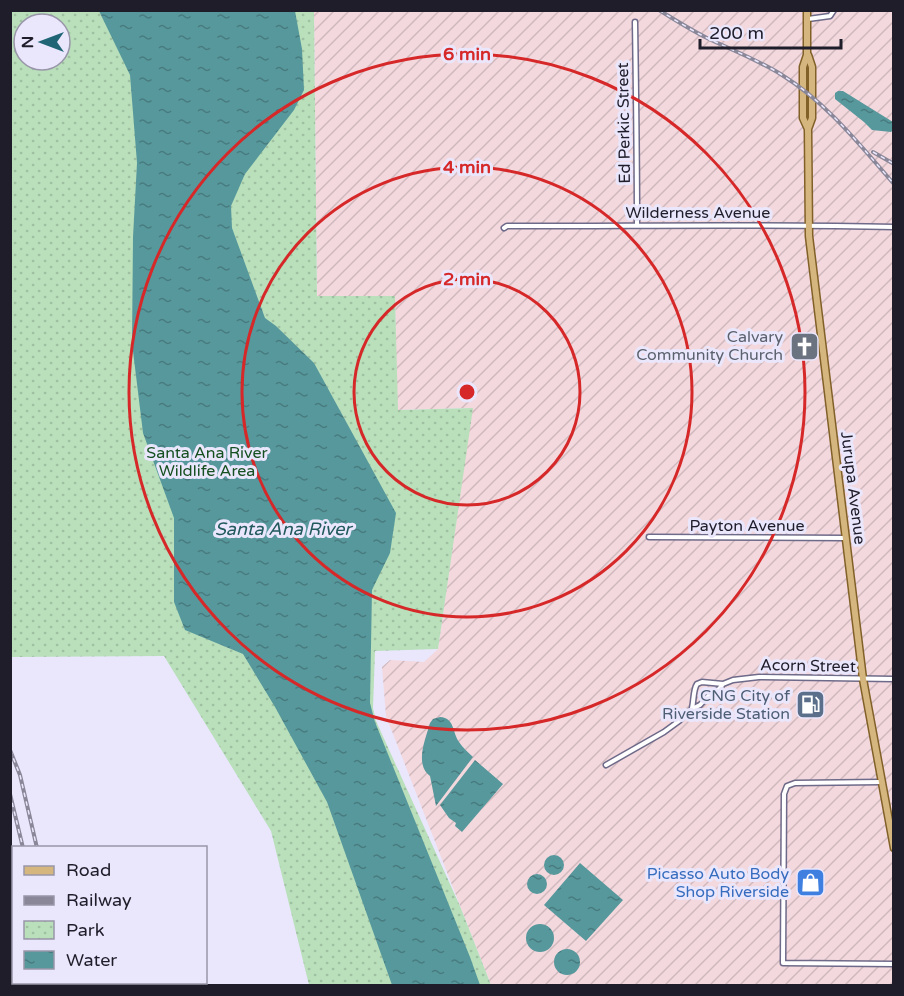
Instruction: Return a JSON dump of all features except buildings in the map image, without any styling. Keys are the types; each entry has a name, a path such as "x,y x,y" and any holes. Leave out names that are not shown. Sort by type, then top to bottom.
{"main road":[{"name":"Jurupa Avenue","path":"807,10 807,55 813,67 812,118 808,129 808,225 863,679 894,848"}],"street":[{"path":"807,19 830,16 834,10"},
{"name":"Ed Perkic Street","path":"635,22 638,225"},
{"name":"Wilderness Avenue","path":"504,228 507,226 638,225 894,227"},
{"name":"Payton Avenue","path":"649,537 846,538"},
{"name":"Acorn Street","path":"606,765 664,732 711,693 733,680 749,677 894,679"},
{"name":"Acorn Street","path":"692,709 697,684 702,681 723,684"},
{"path":"882,783 795,783 788,786 784,794 783,963 894,964"}],"shaded area":[{"path":"314,11 893,11 893,985 491,985 386,716 382,667 390,660 424,662 438,649 472,408 397,410 395,296 317,296"}],"green space":[{"name":"Santa Ana River Wildlife Area","path":"10,11 314,11 317,296 395,296 398,410 473,408 438,649 375,651 373,708 376,721 460,906 491,985 309,985 271,831 164,656 11,657"}],"water":[{"name":"Santa Ana River","path":"99,11 295,11 302,49 304,90 294,110 245,174 231,206 232,228 265,318 314,363 396,513 390,553 372,590 370,703 375,722 480,985 392,985 327,802 275,707 243,654 185,630 174,602 174,518 143,433 132,343 133,237 137,163 130,75"},
{"path":"843,91 893,122 893,130 891,132 872,130 835,99 835,93"},
{"path":"440,717 451,723 459,742 473,757 436,806 430,776 423,765 422,751 430,723 433,719"},
{"path":"475,760 503,784 462,832 440,805"},
{"path":"550,855 558,855 564,861 564,869 558,875 550,875 544,869 544,861"},
{"path":"580,863 623,900 586,941 544,905"},
{"path":"533,874 541,874 547,880 547,888 541,894 533,894 527,888 527,880"},
{"path":"540,924 550,928 554,938 550,948 540,952 530,948 526,938 530,928"},
{"path":"567,949 577,952 580,962 577,972 567,975 557,972 554,962 557,952"}],"railway":[{"path":"659,10 701,35 773,70 798,86 842,125 894,184"},
{"path":"873,152 894,164"},
{"path":"10,750 20,775 37,846"},
{"path":"10,794 23,846"}],"place":[{"name":"Calvary Community Church","path":"804,346"},
{"name":"CNG City of Riverside Station","path":"811,705"},
{"name":"Picasso Auto Body Shop Riverside","path":"810,883"}]}
